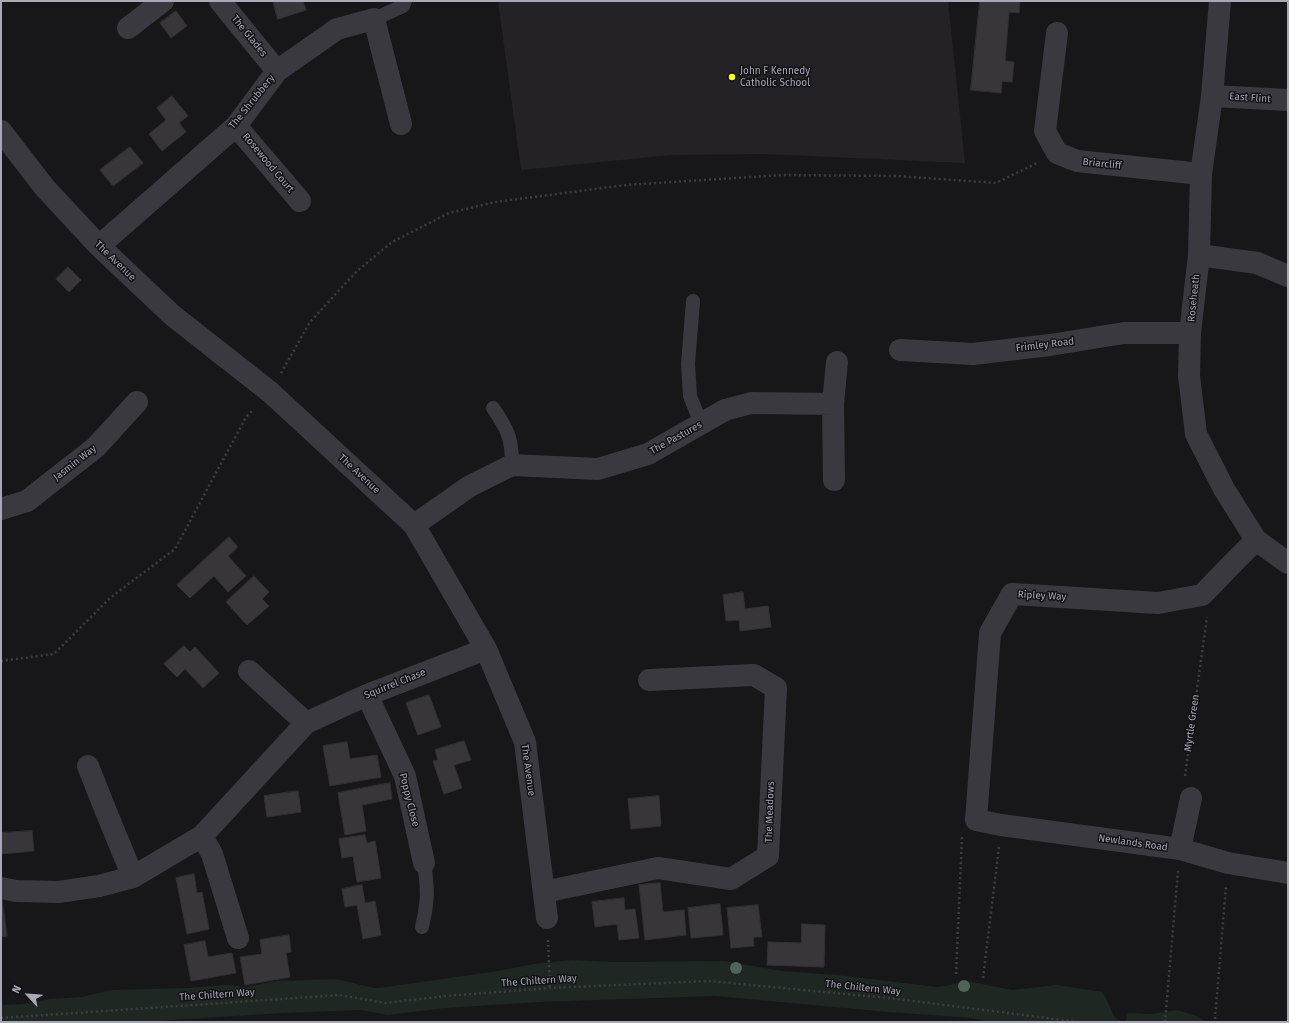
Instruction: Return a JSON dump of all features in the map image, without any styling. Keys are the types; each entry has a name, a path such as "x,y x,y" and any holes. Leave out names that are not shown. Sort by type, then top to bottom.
{"street":[{"path":"128,28 163,1"},
{"name":"The Glades","path":"220,1 277,71"},
{"name":"Roseheath","path":"1220,1 1212,96 1201,174 1198,255 1190,333 1189,376 1196,434 1224,489 1256,540 1288,563"},
{"path":"374,20 401,124"},
{"name":"The Shrubbery","path":"99,246 236,126 277,71 337,29 374,20"},
{"path":"1057,33 1046,131 1057,153"},
{"name":"East Flint","path":"1212,96 1288,100"},
{"name":"Rosewood Court","path":"236,126 300,201"},
{"name":"The Avenue","path":"1,131 46,188 99,246 172,315 270,392 414,525 486,649 524,742 547,918"},
{"name":"Briarcliff","path":"1057,153 1077,161 1201,174"},
{"path":"1198,255 1257,263 1288,276"},
{"name":"Frimley Road","path":"900,350 974,354 1050,345 1124,333 1190,333"},
{"path":"834,480 833,404 837,362"},
{"name":"Jasmin Way","path":"1,509 27,501 96,447 137,402"},
{"name":"The Pastures","path":"414,525 470,486 512,465 598,469 648,454 725,410 751,403 833,404"},
{"path":"1202,594 1236,558 1256,540"},
{"name":"Ripley Way","path":"976,820 990,632 1012,594 1158,603 1202,594"},
{"name":"Squirrel Chase","path":"1,888 16,891 59,892 100,886 133,877 202,836 306,723 367,695 486,649"},
{"path":"249,671 306,723"},
{"name":"The Meadows","path":"544,892 658,868 731,879 768,856 776,688 754,675 649,680"},
{"name":"Poppy Close","path":"367,695 405,776 424,863"},
{"path":"88,766 133,877"},
{"path":"1180,849 1191,798"},
{"name":"Newlands Road","path":"976,820 1002,825 1180,849 1228,863 1288,873"},
{"path":"202,836 212,854 238,938"}],"lane":[{"path":"374,20 403,6 406,1"},
{"path":"693,301 688,364 690,396 700,424"},
{"path":"493,408 506,426 512,446 512,465"},
{"path":"422,927 428,897 428,885 424,863"}],"path":[{"path":"1,661 54,654 110,598 175,549 246,417 270,392 310,322 356,272 392,242 449,213 495,202 626,185 782,175 898,176 996,183 1057,153"},
{"name":"Myrtle Green","path":"1191,798 1184,788 1208,610 1202,594"},
{"path":"956,974 962,830 976,820"},
{"path":"983,978 1002,825"},
{"path":"1165,1022 1180,849"},
{"path":"1215,1019 1228,863"},
{"path":"547,918 550,988"},
{"name":"The Chiltern Way","path":"1,1018 340,995 385,1003 446,996 550,988 709,981 898,999 1078,1022"}],"shaded area":[{"name":"John F Kennedy Catholic School","path":"498,1 948,1 965,163 765,154 671,155 521,170"},
{"path":"572,960 613,962 724,961 782,971 837,975 937,987 967,981 1012,990 1057,985 1103,992 1115,1018 1124,1022 990,1022 972,1018 715,996 540,1002 445,1008 388,1015 361,1010 282,1013 142,1022 1,1022 1,1005 23,1004 49,999 82,997 111,990 187,988 227,985 248,987 275,981 336,979 379,988 498,971 533,964"},
{"path":"1177,1010 1194,1015 1207,1022 1125,1022 1128,1013 1151,1014"}],"building":[{"path":"273,1 303,1 306,10 278,19"},
{"path":"980,1 1020,1 1019,13 1009,12 1005,61 1014,62 1012,82 1002,81 1001,93 971,90"},
{"path":"176,11 187,26 171,38 160,23"},
{"path":"172,96 188,116 179,123 186,132 162,151 149,134 166,120 157,108"},
{"path":"130,147 143,163 113,186 100,170"},
{"path":"68,267 81,280 69,292 56,279"},
{"path":"229,537 238,547 228,556 246,576 228,592 214,576 190,598 177,585"},
{"path":"254,576 269,592 262,599 269,606 247,625 226,602"},
{"path":"743,592 745,609 768,606 771,627 740,631 739,620 726,621 723,595"},
{"path":"184,646 190,652 195,647 219,673 203,688 185,669 177,677 164,664"},
{"path":"429,695 441,727 418,735 406,703"},
{"path":"464,741 471,760 454,765 462,788 444,794 433,761 438,760 435,750"},
{"path":"347,742 350,759 377,755 381,777 330,786 323,746"},
{"path":"390,783 392,799 362,805 366,831 345,835 338,793"},
{"path":"298,791 301,812 267,817 264,796"},
{"path":"659,796 661,826 631,829 628,799"},
{"path":"32,831 34,851 1,854 1,833"},
{"path":"365,835 367,843 375,841 381,878 357,882 353,856 342,858 339,839"},
{"path":"194,874 197,893 202,892 209,929 187,934 176,878"},
{"path":"660,883 663,912 684,910 686,935 645,940 639,885"},
{"path":"362,885 365,903 375,901 381,935 363,939 357,905 345,907 342,889"},
{"path":"2,898 7,936 1,937 1,899"},
{"path":"624,898 625,910 635,909 639,938 619,940 617,924 595,927 592,902"},
{"path":"720,904 723,935 691,938 688,908"},
{"path":"758,905 762,937 753,937 754,946 731,948 727,908"},
{"path":"802,924 825,925 824,967 767,965 768,942 801,943"},
{"path":"289,935 291,952 286,953 290,977 245,985 240,957 262,954 260,940"},
{"path":"205,941 208,957 232,953 236,973 191,981 184,945"}],"place":[{"name":"John F Kennedy Catholic School","path":"732,77"}]}
